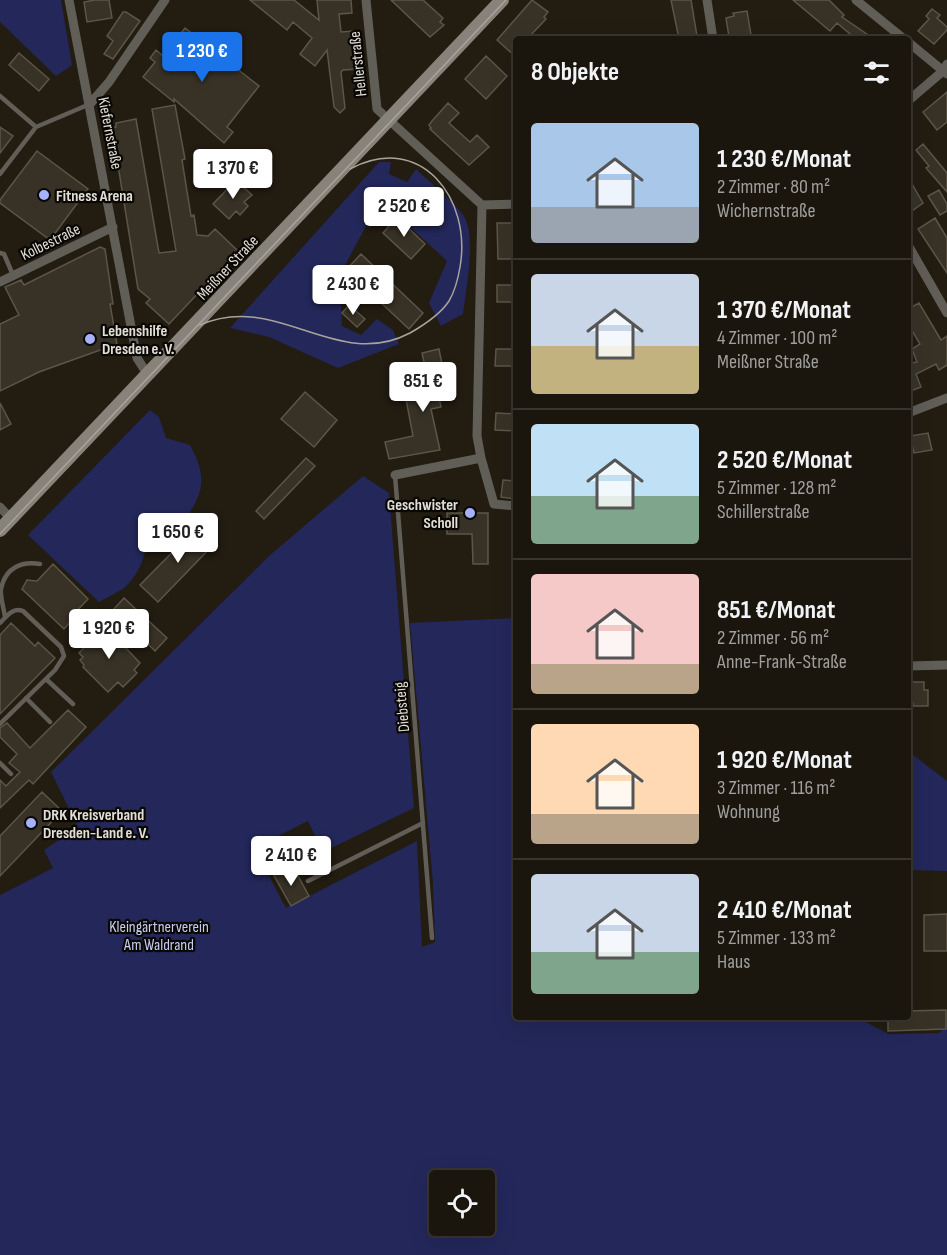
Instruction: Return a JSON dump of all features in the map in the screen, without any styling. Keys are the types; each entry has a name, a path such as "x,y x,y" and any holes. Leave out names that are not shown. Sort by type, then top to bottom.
{"main road":[{"name":"Meißner Straße","path":"0,530 502,0"}],"street":[{"name":"Kiefernstraße","path":"69,0 137,358 148,375"},
{"path":"90,104 109,82 165,0"},
{"name":"Hellerstraße","path":"366,0 376,109 483,205"},
{"path":"707,0 713,36"},
{"path":"856,0 900,36"},
{"path":"911,44 946,70 911,99"},
{"path":"513,204 483,205 477,436 494,504 513,506"},
{"name":"Kolbestraße","path":"0,282 113,227"},
{"path":"911,250 947,313"},
{"path":"911,412 947,398"},
{"path":"395,475 481,458"},
{"path":"0,507 11,519"},
{"path":"911,666 947,665"}],"lane":[{"path":"0,96 36,127"},
{"path":"0,174 36,127 90,104"},
{"path":"0,253 4,254 13,275"},
{"name":"Diebsteig","path":"395,475 432,938"},
{"path":"5,617 1,590 6,576 16,565 29,562 40,564"},
{"path":"0,623 16,610 23,612 61,647 64,653 63,660 46,679 0,724"},
{"path":"46,679 73,704"},
{"path":"26,698 50,722"},
{"path":"0,763 11,774"},
{"path":"308,881 423,823"}],"green space":[{"path":"0,0 61,0 72,65 56,76 0,22"},
{"path":"379,162 391,162 389,174 407,182 416,169 465,218 470,251 463,314 441,326 429,303 447,261 393,211 372,215 343,269 340,288 342,326 361,335 377,319 393,330 399,344 338,368 269,337 230,328"},
{"path":"150,410 159,417 166,438 190,445 200,468 201,487 194,505 180,526 148,527 145,552 135,575 124,588 99,602 28,535"},
{"name":"Kleingärtnerverein Am Waldrand","path":"363,476 389,493 414,808 323,852 308,821 254,848 286,908 417,841 422,947 435,942 433,883 410,623 513,618 513,1020 862,1020 889,1034 939,1033 947,1025 947,1255 0,1255 0,895 53,868 44,850 78,827 51,772 269,556"},
{"path":"911,753 947,781 947,871 911,870"}],"building":[{"path":"109,0 112,18 87,22 84,2"},
{"path":"250,0 294,0 319,20 317,0 351,0 352,13 339,14 341,32 354,31 359,69 341,72 345,108 340,113 334,107 327,50 315,66 300,54 312,38 293,22 287,30"},
{"path":"391,0 423,0 443,18 440,22 444,25 430,37"},
{"path":"532,0 548,12 544,17 546,19 530,36 513,36 513,54 497,40"},
{"path":"671,0 691,0 697,36 678,36"},
{"path":"793,0 829,0 844,15 842,17 870,36 849,36 850,34 837,23 830,31"},
{"path":"932,9 940,15 937,18 947,27 947,30 934,44 918,31 929,19 926,16"},
{"path":"747,11 751,35 729,36 726,18 734,16 733,13"},
{"path":"123,12 140,21 113,59 104,54 113,41 107,36"},
{"path":"185,28 259,86 227,127 233,132 224,143 174,99 174,102 143,77 155,62 150,58 156,50 163,56"},
{"path":"19,53 49,79 39,91 9,65"},
{"path":"486,56 507,76 486,99 465,79"},
{"path":"947,92 947,122 937,130 923,112"},
{"path":"448,103 459,113 449,123 470,142 477,135 489,147 469,165 430,129 429,125"},
{"path":"175,105 185,159 182,160 191,216 194,215 197,235 208,236 215,229 238,251 169,324 146,303 150,299 138,289 112,128 116,127 116,123 136,119 159,253 176,251 152,109"},
{"path":"0,127 13,136 0,153"},
{"path":"923,144 947,173 947,192 926,168 929,166 916,150"},
{"name":"Fitness Arena","path":"37,151 88,189 50,240 0,203"},
{"path":"236,180 252,195 244,202 248,206 240,215 236,211 229,219 213,204"},
{"path":"911,182 923,203 912,211 911,209"},
{"path":"939,190 947,204 947,211 940,215 928,196"},
{"path":"397,217 425,244 411,259 383,233"},
{"path":"935,218 947,238 947,273 918,229"},
{"path":"497,223 513,223 513,259 498,259"},
{"path":"100,247 105,249 113,304 110,304 117,344 39,372 0,391 0,324 19,315 5,287 21,280 24,285"},
{"path":"361,254 423,313 409,329 346,270"},
{"path":"497,285 513,285 513,302 497,302"},
{"path":"919,303 941,340 947,336 947,365 939,370 936,364 916,374 921,387 911,391 911,360 912,363 917,362 912,349 920,344 911,329 911,307"},
{"path":"349,305 365,319 357,327 342,313"},
{"path":"439,349 448,395 439,397 441,407 431,409 440,450 389,459 385,442 413,436 406,399 431,394 422,353"},
{"path":"496,349 513,349 513,366 495,366"},
{"path":"305,392 337,420 314,447 281,419"},
{"path":"0,403 11,424 0,430"},
{"path":"496,413 513,414 513,431 495,430"},
{"path":"928,433 932,450 914,453 911,436"},
{"path":"306,458 315,466 264,519 256,511"},
{"path":"503,480 513,481 513,499 501,497"},
{"path":"447,513 488,513 488,564 473,564 472,534 447,534"},
{"path":"199,525 216,542 158,602 140,585"},
{"path":"53,564 88,599 72,616 74,618 64,629 22,589 27,580 37,581"},
{"path":"124,598 167,638 155,651 113,610"},
{"path":"11,623 35,646 38,642 55,658 0,714 0,635"},
{"path":"105,626 140,663 134,670 137,673 123,687 118,682 108,692 83,667 80,660 83,657 79,653"},
{"path":"911,682 924,682 924,690 928,690 928,706 913,706 911,703"},
{"path":"68,710 86,727 33,784 29,780 0,808 0,780 6,786 20,772 9,763 17,754 0,737 0,728 7,723 30,748"},
{"name":"DRK Kreisverband Dresden-Land e. V.","path":"42,792 62,811 0,876 0,836"},
{"path":"282,866 288,879 297,874 309,896 291,906 272,872"},
{"path":"947,914 947,951 924,951 924,915"},
{"path":"946,1010 946,1029 888,1031 888,1020 911,1020 911,1011"}],"tram line":[{"path":"0,534 506,0"},
{"path":"200,325 228,317 255,317 331,339 357,343 383,342 410,333 441,311 449,301 457,280 462,242 458,218 449,196 436,178 419,165 399,159 376,160 350,169"}],"place":[{"name":"Fitness Arena","path":"44,195"},
{"name":"Lebenshilfe Dresden e. V.","path":"90,339"},
{"name":"Geschwister Scholl","path":"470,513"},
{"name":"DRK Kreisverband Dresden-Land e. V.","path":"31,823"}]}
